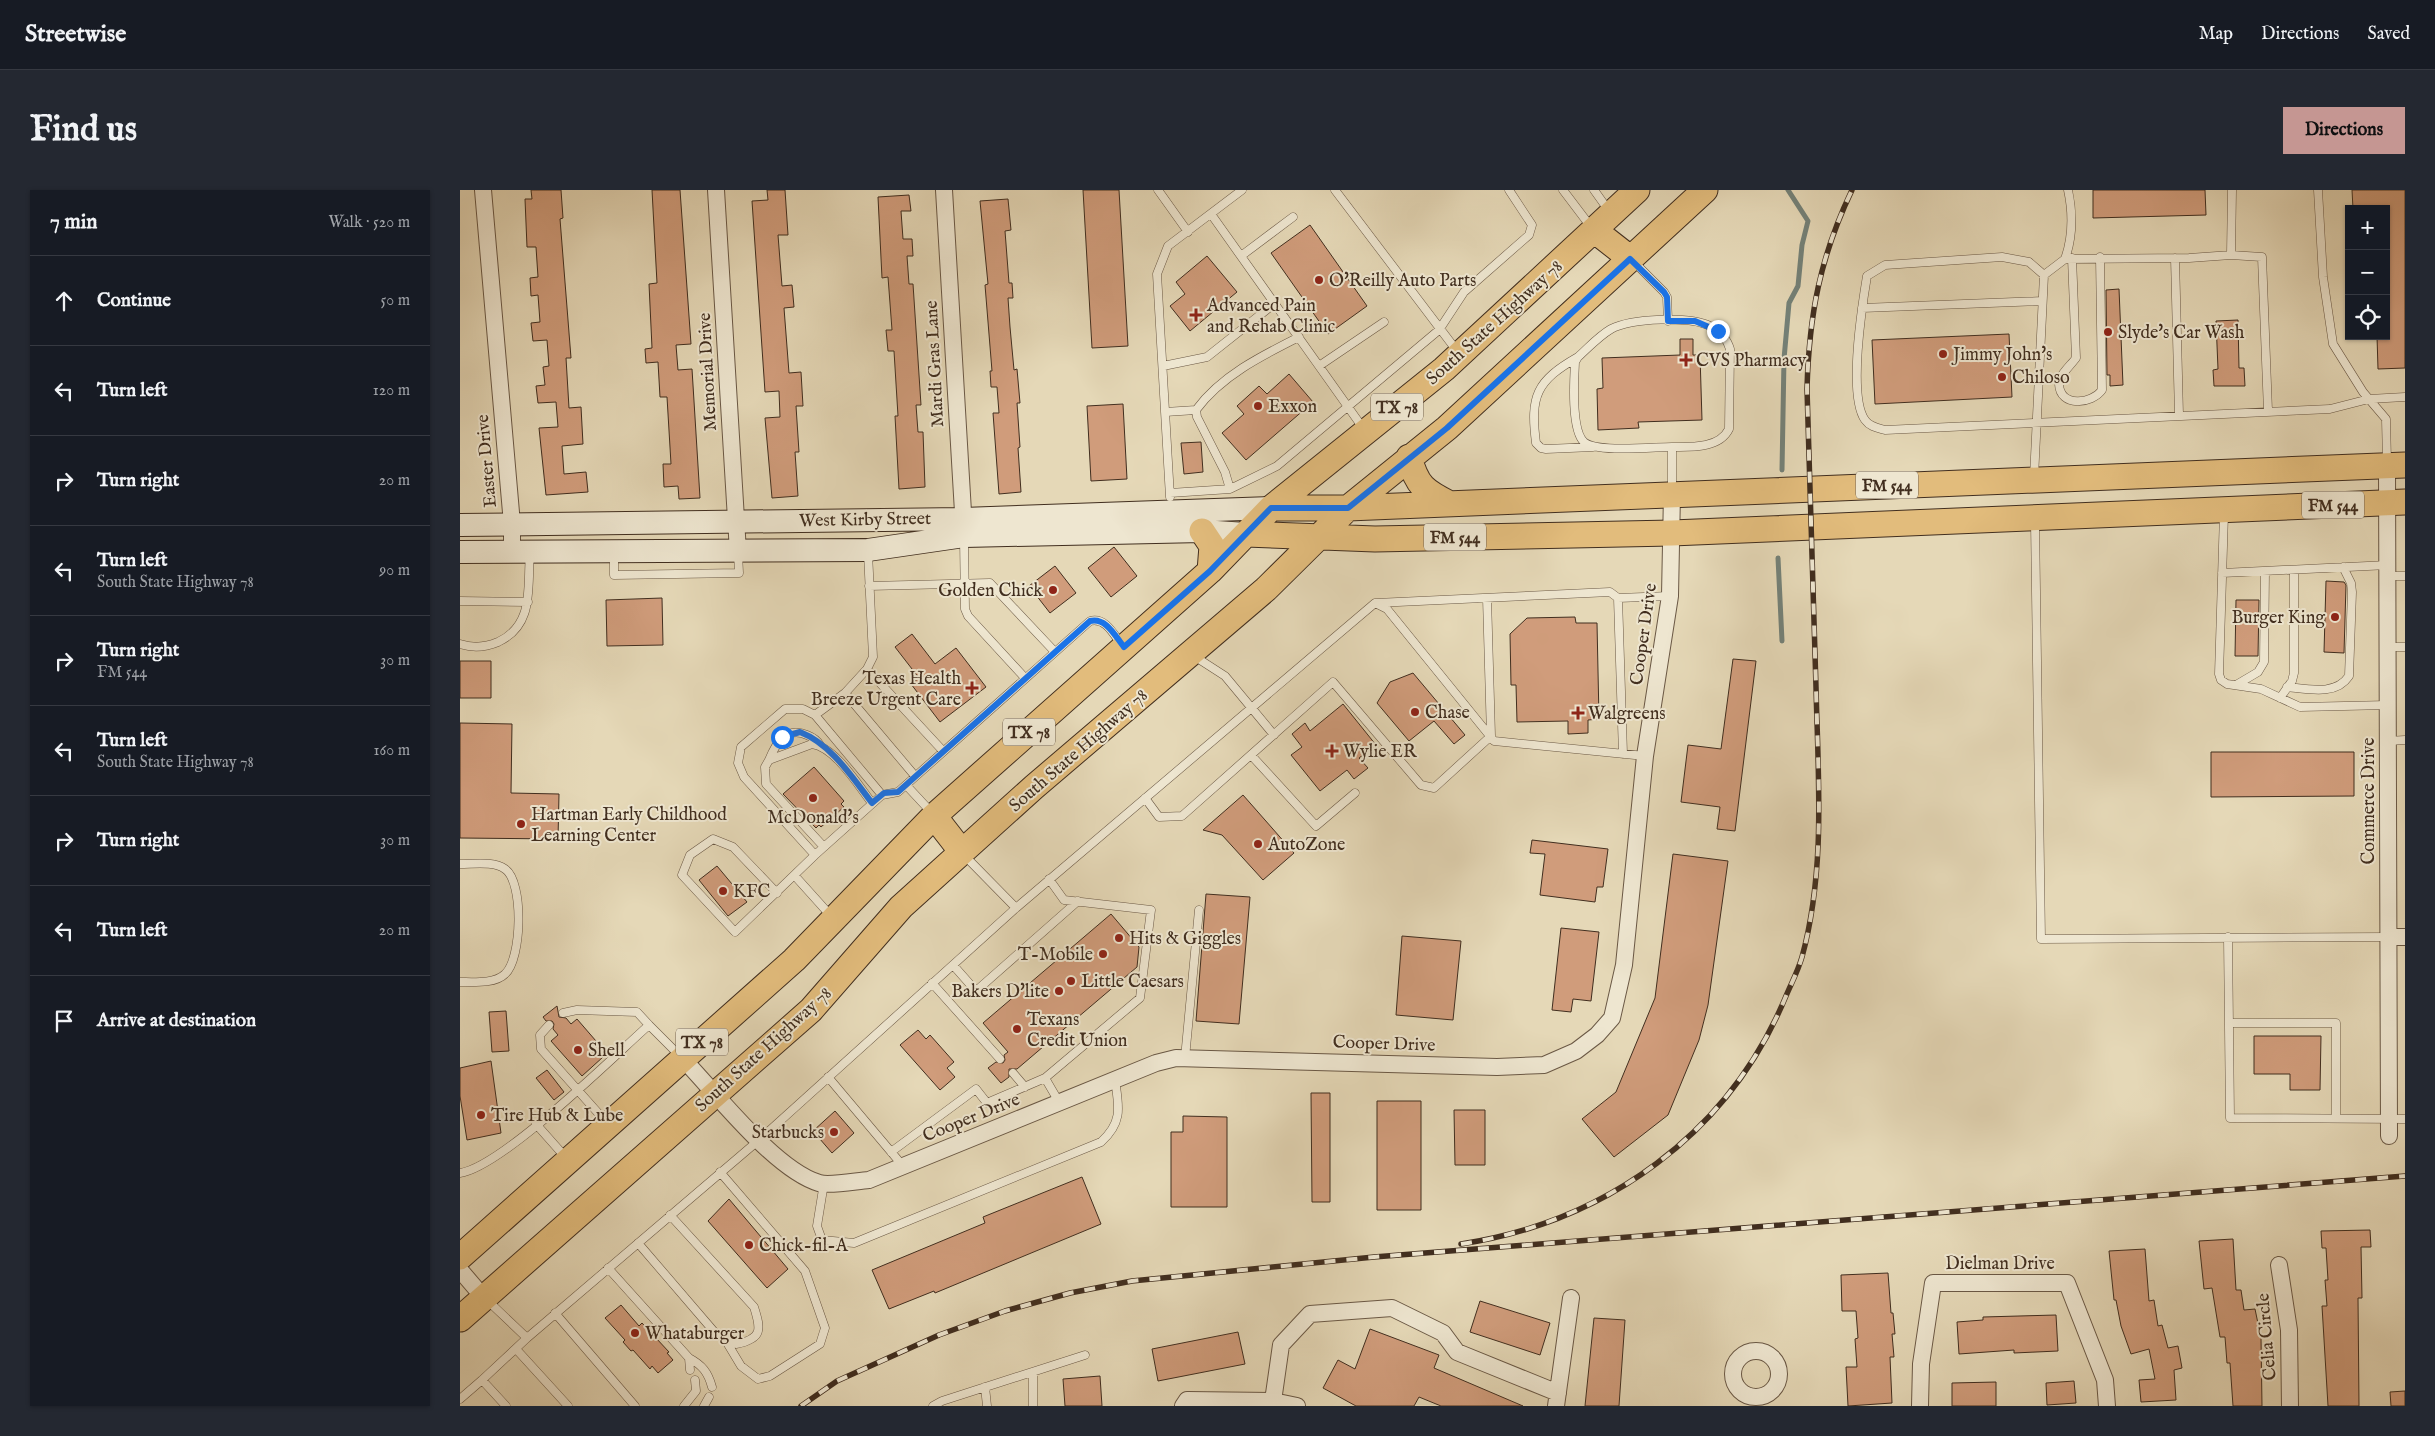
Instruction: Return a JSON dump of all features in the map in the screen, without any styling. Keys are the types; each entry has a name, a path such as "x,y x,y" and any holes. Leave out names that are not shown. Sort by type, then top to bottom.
{"main road":[{"name":"South State Highway 78","path":"460,1257 794,960 934,816 1210,571 1271,508 1460,354 1637,190"},
{"name":"South State Highway 78","path":"460,1318 811,1010 901,907 1266,589 1348,508 1447,428 1705,190"},
{"path":"1603,222 1630,259"},
{"path":"1409,457 1414,475 1424,489 1450,504"},
{"name":"FM 544","path":"1271,508 1348,508 1672,493 2396,465"},
{"path":"2034,479 2035,517"},
{"name":"West Kirby Street","path":"460,552 868,550 964,527 1170,502 1271,508"},
{"name":"FM 544","path":"1246,534 1375,539 1672,533 2396,502"},
{"name":"West Kirby Street","path":"460,525 736,521 1202,531 1246,534"},
{"path":"1202,531 1212,546 1210,571"},
{"path":"934,816 962,852"}],"street":[{"name":"Easter Drive","path":"483,190 512,524 521,551"},
{"name":"Memorial Drive","path":"716,190 738,552"},
{"name":"Mardi Gras Lane","path":"944,190 964,527"},
{"name":"Commerce Drive","path":"2388,1136 2397,1118 2397,937 2388,741 2388,570 2396,502 2396,465"},
{"name":"Cooper Drive","path":"683,1059 759,1140 795,1172 824,1183 869,1180 1156,1063 1185,1058 1497,1067 1544,1065 1576,1052 1597,1035 1612,1018 1624,965 1645,756 1670,596 1672,493"},
{"name":"Celia Circle","path":"2279,1265 2289,1330 2290,1406"},
{"path":"460,1270 484,1298"},
{"name":"Dielman Drive","path":"1920,1406 1921,1364 1933,1283 2067,1283 2105,1380 2107,1406"},
{"path":"1273,1401 1281,1345 1310,1314 1392,1308 1443,1332 1457,1352 1557,1400 1571,1298"},
{"path":"1183,1406 1187,1400 1273,1401 1296,1406"}],"lane":[{"path":"1158,190 1188,232"},
{"path":"1242,190 1168,246 1157,274 1170,502 1230,489 1277,466 1439,330 1464,292 1529,234 1532,225 1509,190"},
{"path":"1335,190 1439,330 1460,354"},
{"path":"1563,190 1603,222"},
{"path":"1594,190 1603,222"},
{"path":"2068,190 2071,203 2071,240 2068,258 2076,358 2062,374 2059,384 2063,395 2079,402 2098,396 2102,390 2100,257"},
{"path":"2230,255 2232,190"},
{"path":"2318,190 2323,277 2333,344 2369,399 2386,420 2396,465"},
{"path":"1211,214 1366,432"},
{"path":"1241,256 1293,217"},
{"path":"2044,275 2068,258 2175,258 2230,255 2262,257 2268,412"},
{"path":"2044,275 2029,262 2002,257 1885,265 1867,276 1856,361 1860,403 1864,420 1874,427 1885,430 2036,421 2330,409 2369,399 2405,397"},
{"path":"2175,258 2179,415"},
{"path":"1630,259 1664,292 1667,297 1668,321"},
{"path":"2034,479 2044,275"},
{"path":"1862,308 2042,301"},
{"path":"1163,366 1207,357 1274,303"},
{"path":"1668,321 1695,321 1711,326 1725,337 1730,349 1730,414 1726,434 1716,441 1700,446 1546,449 1541,448 1536,443 1535,402 1537,393 1558,370 1602,336 1624,324 1668,321"},
{"path":"1319,366 1384,322"},
{"path":"1230,489 1225,472 1196,417 1196,410 1205,397 1254,359 1299,337"},
{"path":"1578,356 1575,362 1577,430 1584,442 1598,447"},
{"path":"1165,412 1196,410"},
{"path":"1672,447 1672,493"},
{"path":"2224,510 2219,674 2221,680 2236,685 2261,689 2300,707 2388,705"},
{"path":"2035,517 2040,939 2397,937"},
{"path":"964,527 966,609 968,616 1026,678"},
{"path":"815,715 845,693 867,669 873,657 868,550"},
{"path":"460,644 476,647 492,644 507,637 523,620 528,602 521,551"},
{"path":"2222,573 2342,567 2388,570 2405,576"},
{"path":"2287,687 2332,688 2344,684 2349,676 2352,592 2351,583 2342,567"},
{"path":"2280,698 2294,674 2294,570"},
{"path":"2236,685 2254,675 2264,662 2265,571"},
{"path":"869,586 990,583 1055,652"},
{"path":"460,1399 555,1312 759,1140 1049,879 1375,603 1610,592 1618,598 1670,596"},
{"path":"1145,798 1159,817 1182,816 1333,682 1421,785 1434,788 1491,736 1487,598"},
{"path":"1618,598 1623,754"},
{"path":"460,601 528,602"},
{"path":"1375,603 1388,609 1494,741 1645,756"},
{"path":"777,893 733,847 713,839 690,855 682,875 735,932 777,893 795,876 815,854 872,803 882,795 898,792 1090,621 1094,620 1104,623 1124,647"},
{"path":"2388,647 2405,647"},
{"path":"1190,654 1225,676 1250,708 1274,734"},
{"path":"867,669 944,751"},
{"path":"845,693 915,776"},
{"path":"815,854 744,777 738,763 741,747 785,709 803,708 815,715 882,795"},
{"path":"824,846 766,784 765,767 782,737 790,733 800,732 810,736 831,752 872,803"},
{"path":"2388,741 2405,740"},
{"path":"769,760 812,744 820,745"},
{"path":"1251,755 1316,826 1355,793"},
{"path":"906,785 934,816"},
{"path":"962,852 1016,908"},
{"path":"460,864 499,865 513,876 516,886 518,930 515,960 503,976 494,980 460,982"},
{"path":"795,876 834,920"},
{"path":"891,1152 976,1090 987,1104 1045,1078 1140,998 1151,910 1064,900 1049,879"},
{"path":"953,964 976,990 1078,901"},
{"path":"1185,1058 1199,910"},
{"path":"2228,937 2230,1118 2397,1118"},
{"path":"932,983 1000,1059"},
{"path":"563,1013 577,1010 637,1012 683,1059"},
{"path":"2229,1023 2336,1023 2336,1118"},
{"path":"549,1025 540,1035 541,1049 576,1091 608,1124"},
{"path":"460,1173 476,1168 496,1156 576,1091 649,1025"},
{"path":"1012,1073 1025,1087"},
{"path":"828,1077 903,1166"},
{"path":"1045,1078 1059,1102"},
{"path":"824,1183 817,1226 822,1240 854,1244 1101,1142 1113,1131 1119,1107 1115,1080"},
{"path":"536,1124 568,1160"},
{"path":"720,1172 805,1271 825,1328 820,1344 770,1376 758,1379 741,1366 726,1341"},
{"path":"638,1242 717,1335 726,1341 736,1344 755,1338 759,1331 759,1323 754,1306 670,1215"},
{"path":"608,1268 689,1358 700,1364 709,1376 712,1387"},
{"path":"484,1298 527,1338"},
{"path":"555,1312 635,1406"},
{"path":"516,1349 568,1406"},
{"path":"933,1406 942,1401 1085,1355"},
{"path":"689,1358 690,1370"},
{"path":"1033,1372 1033,1406"},
{"path":"482,1380 506,1406"},
{"path":"684,1406 696,1391 695,1380"},
{"path":"985,1387 987,1406"},
{"path":"704,1406 709,1397"}],"building":[{"path":"531,190 561,190 563,218 560,219 571,358 566,358 569,408 581,407 583,444 562,446 564,474 586,472 588,492 546,495 539,428 558,427 556,402 538,403 536,386 545,385 543,367 549,366 547,340 533,341 531,323 540,322 538,295 531,296 530,278 538,277 536,247 527,247 525,199 532,199"},
{"path":"652,190 680,190 691,344 676,345 678,370 692,369 700,498 679,499 678,486 664,487 663,464 671,464 667,397 660,397 658,362 646,363 645,349 652,348 649,284 657,283"},
{"path":"767,190 785,190 788,235 778,235 782,286 792,285 794,307 784,308 789,373 801,372 803,406 796,406 799,452 795,452 798,496 772,498 765,418 780,417 779,391 765,392 752,201 768,200"},
{"path":"1083,190 1119,190 1128,346 1092,348"},
{"path":"2093,190 2205,190 2206,215 2093,218"},
{"path":"2352,190 2405,190 2405,368 2378,369 2377,340 2390,340 2390,205 2353,205"},
{"path":"909,195 911,211 901,211 903,239 912,239 913,256 907,256 909,284 913,284 921,405 916,405 918,432 923,432 925,487 899,489 895,416 898,416 894,351 888,351 886,330 892,330 888,277 882,278 878,197"},
{"path":"1008,199 1011,230 1005,231 1009,283 1012,283 1013,298 1008,298 1010,327 1014,370 1017,369 1020,403 1017,403 1021,492 999,494 993,413 999,413 997,387 991,387 990,371 992,371 985,285 988,284 980,201"},
{"name":"O'Reilly Auto Parts","path":"1310,225 1367,306 1328,334 1271,253"},
{"path":"1207,256 1237,292 1190,331 1170,306 1185,294 1176,282"},
{"path":"2119,289 2123,385 2110,386 2110,375 2107,375 2106,290"},
{"path":"2238,320 2239,368 2244,368 2245,386 2214,386 2213,370 2218,369 2216,321"},
{"path":"2009,334 2012,397 1875,404 1872,340"},
{"name":"CVS Pharmacy","path":"1680,339 1693,339 1693,355 1700,355 1702,420 1638,422 1639,428 1598,430 1597,389 1603,388 1602,358 1680,355"},
{"path":"1289,374 1313,402 1246,460 1222,433 1244,414 1237,406 1259,386 1267,394"},
{"path":"1123,404 1127,479 1091,481 1087,406"},
{"path":"1201,442 1203,472 1184,474 1181,443"},
{"path":"1114,547 1137,576 1111,597 1088,568"},
{"name":"Golden Chick","path":"1055,566 1076,593 1050,613 1029,586"},
{"name":"Burger King","path":"2326,581 2344,582 2346,585 2344,653 2324,652"},
{"path":"662,598 663,645 607,646 606,600"},
{"path":"2236,600 2259,600 2258,656 2235,656"},
{"name":"Walgreens","path":"1575,617 1576,623 1597,623 1599,719 1588,720 1588,733 1568,734 1568,721 1517,722 1516,685 1511,685 1510,634 1527,618"},
{"path":"912,634 935,664 956,648 986,687 940,722 911,684 919,678 895,647"},
{"path":"1733,659 1756,661 1735,831 1717,829 1720,807 1681,802 1688,745 1721,749"},
{"path":"460,661 491,661 491,698 460,698"},
{"name":"Chase","path":"1413,673 1465,735 1454,744 1434,721 1409,741 1377,703 1390,682"},
{"name":"Wylie ER","path":"1343,704 1376,745 1359,758 1368,768 1354,779 1347,770 1320,791 1291,755 1302,747 1292,734 1305,723 1310,731"},
{"path":"460,723 512,724 511,793 559,794 558,839 460,838"},
{"path":"2211,752 2354,752 2354,796 2211,797"},
{"name":"McDonald's","path":"814,767 844,801 841,804 844,807 821,827 819,825 816,828 783,794"},
{"name":"AutoZone","path":"1243,795 1294,853 1263,880 1222,835 1203,830"},
{"path":"1532,840 1608,849 1603,887 1597,887 1595,902 1540,895 1545,854 1530,853"},
{"path":"1673,854 1728,861 1708,1005 1699,1040 1668,1115 1614,1157 1582,1119 1616,1092 1655,998"},
{"name":"KFC","path":"717,866 747,902 728,916 699,880"},
{"path":"1206,894 1250,897 1239,1024 1196,1021"},
{"path":"1111,914 1139,947 1137,967 1017,1069 1009,1069 1009,1077 1001,1083 988,1068 996,1062 1003,1063 1005,1060 1004,1055 1008,1052 983,1023"},
{"path":"1561,928 1599,932 1591,1001 1573,999 1571,1012 1552,1010"},
{"path":"1402,936 1461,941 1453,1020 1396,1015"},
{"path":"557,1006 559,1017 566,1018 571,1024 577,1019 596,1041 593,1044 603,1057 582,1076 551,1041 558,1035 553,1029 554,1024 552,1021 546,1021 543,1017"},
{"path":"506,1011 509,1051 492,1052 489,1012"},
{"path":"918,1030 926,1039 930,1035 954,1062 947,1068 955,1077 940,1090 900,1045"},
{"path":"2254,1036 2321,1036 2320,1090 2290,1090 2290,1074 2254,1074"},
{"name":"Tire Hub & Lube","path":"491,1061 501,1133 467,1140 460,1096 460,1068"},
{"path":"547,1070 564,1092 554,1100 536,1078"},
{"path":"1311,1093 1330,1093 1330,1202 1312,1202"},
{"path":"1377,1101 1421,1101 1421,1210 1377,1210"},
{"path":"1454,1110 1485,1110 1485,1165 1455,1165"},
{"name":"Starbucks","path":"835,1111 854,1133 832,1153 813,1131"},
{"path":"1183,1116 1227,1117 1227,1207 1171,1207 1171,1132 1183,1132"},
{"path":"1082,1177 1101,1224 935,1293 934,1291 889,1309 872,1270 985,1223 983,1217"},
{"name":"Chick-fil-A","path":"729,1199 788,1269 767,1288 708,1221"},
{"path":"2370,1230 2371,1247 2361,1247 2362,1298 2358,1298 2359,1406 2328,1406 2322,1306 2327,1306 2325,1280 2328,1280 2326,1248 2322,1248 2321,1231"},
{"path":"2233,1239 2236,1290 2241,1290 2244,1310 2255,1309 2261,1338 2262,1406 2233,1406 2230,1363 2227,1363 2225,1337 2220,1337 2212,1288 2204,1289 2199,1241"},
{"path":"2145,1249 2149,1301 2154,1300 2158,1326 2162,1325 2168,1348 2178,1346 2182,1368 2174,1370 2176,1400 2141,1402 2139,1380 2155,1379 2149,1349 2131,1354 2121,1326 2116,1300 2114,1300 2109,1251"},
{"path":"1888,1273 1891,1313 1893,1313 1895,1334 1892,1334 1894,1357 1890,1357 1892,1403 1848,1406 1846,1367 1857,1367 1855,1339 1858,1338 1856,1311 1842,1311 1841,1275"},
{"path":"1480,1301 1550,1323 1540,1355 1470,1332"},
{"name":"Whataburger","path":"621,1305 639,1326 642,1323 669,1352 667,1353 673,1360 658,1373 652,1366 650,1369 633,1350 631,1351 623,1342 625,1340 605,1318"},
{"path":"2056,1315 2058,1351 2014,1353 2014,1350 1959,1354 1957,1322 1983,1320 1983,1317"},
{"path":"1594,1318 1625,1320 1619,1406 1585,1406"},
{"path":"1370,1329 1439,1355 1434,1368 1523,1406 1441,1406 1419,1397 1414,1406 1356,1406 1323,1388 1338,1360 1355,1369"},
{"path":"1238,1332 1245,1364 1158,1381 1152,1349"},
{"path":"1100,1376 1102,1406 1065,1406 1063,1379"},
{"path":"2074,1381 2076,1403 2047,1405 2046,1383"},
{"path":"1996,1382 1996,1406 1952,1406 1952,1383"},
{"path":"2405,1391 2405,1406 2391,1406 2390,1392"}],"waterway":[{"path":"1782,470 1784,359 1789,303 1798,286 1802,245 1808,221 1788,190"},
{"path":"1778,558 1782,641"}],"railway":[{"path":"1461,1244 1514,1233 1565,1215 1613,1192 1656,1164 1696,1129 1732,1090 1762,1045 1799,967 1810,924 1815,890 1819,823 1807,389 1808,362 1814,311 1824,263 1852,190"},
{"path":"801,1406 837,1381 939,1335 1005,1311 1070,1293 1132,1281 1374,1257 2405,1176"}],"place":[{"name":"O'Reilly Auto Parts","path":"1319,280"},
{"name":"Advanced Pain and Rehab Clinic","path":"1196,315"},
{"name":"Slyde's Car Wash","path":"2108,332"},
{"name":"Jimmy John's","path":"1943,354"},
{"name":"CVS Pharmacy","path":"1686,360"},
{"name":"Chiloso","path":"2002,377"},
{"name":"Exxon","path":"1258,406"},
{"name":"Golden Chick","path":"1053,590"},
{"name":"Burger King","path":"2335,617"},
{"name":"Texas Health Breeze Urgent Care","path":"972,688"},
{"name":"Chase","path":"1415,712"},
{"name":"Walgreens","path":"1578,713"},
{"name":"Wylie ER","path":"1332,751"},
{"name":"McDonald's","path":"813,798"},
{"name":"Hartman Early Childhood Learning Center","path":"521,824"},
{"name":"AutoZone","path":"1258,844"},
{"name":"KFC","path":"723,891"},
{"name":"Hits & Giggles","path":"1119,938"},
{"name":"T-Mobile","path":"1103,954"},
{"name":"Little Caesars","path":"1071,981"},
{"name":"Bakers D'lite","path":"1059,991"},
{"name":"Texans Credit Union","path":"1017,1029"},
{"name":"Shell","path":"578,1050"},
{"name":"Tire Hub & Lube","path":"481,1115"},
{"name":"Starbucks","path":"834,1132"},
{"name":"Chick-fil-A","path":"749,1245"},
{"name":"Whataburger","path":"635,1333"}],"route":[{"path":"782,737 790,733 800,732 818,741 820,745 831,752 872,803 884,793 898,792 1090,621 1102,621 1124,647 1210,571 1271,508 1348,508 1447,428 1630,259 1664,292 1667,297 1668,321 1695,321 1711,326 1718,331"}]}
